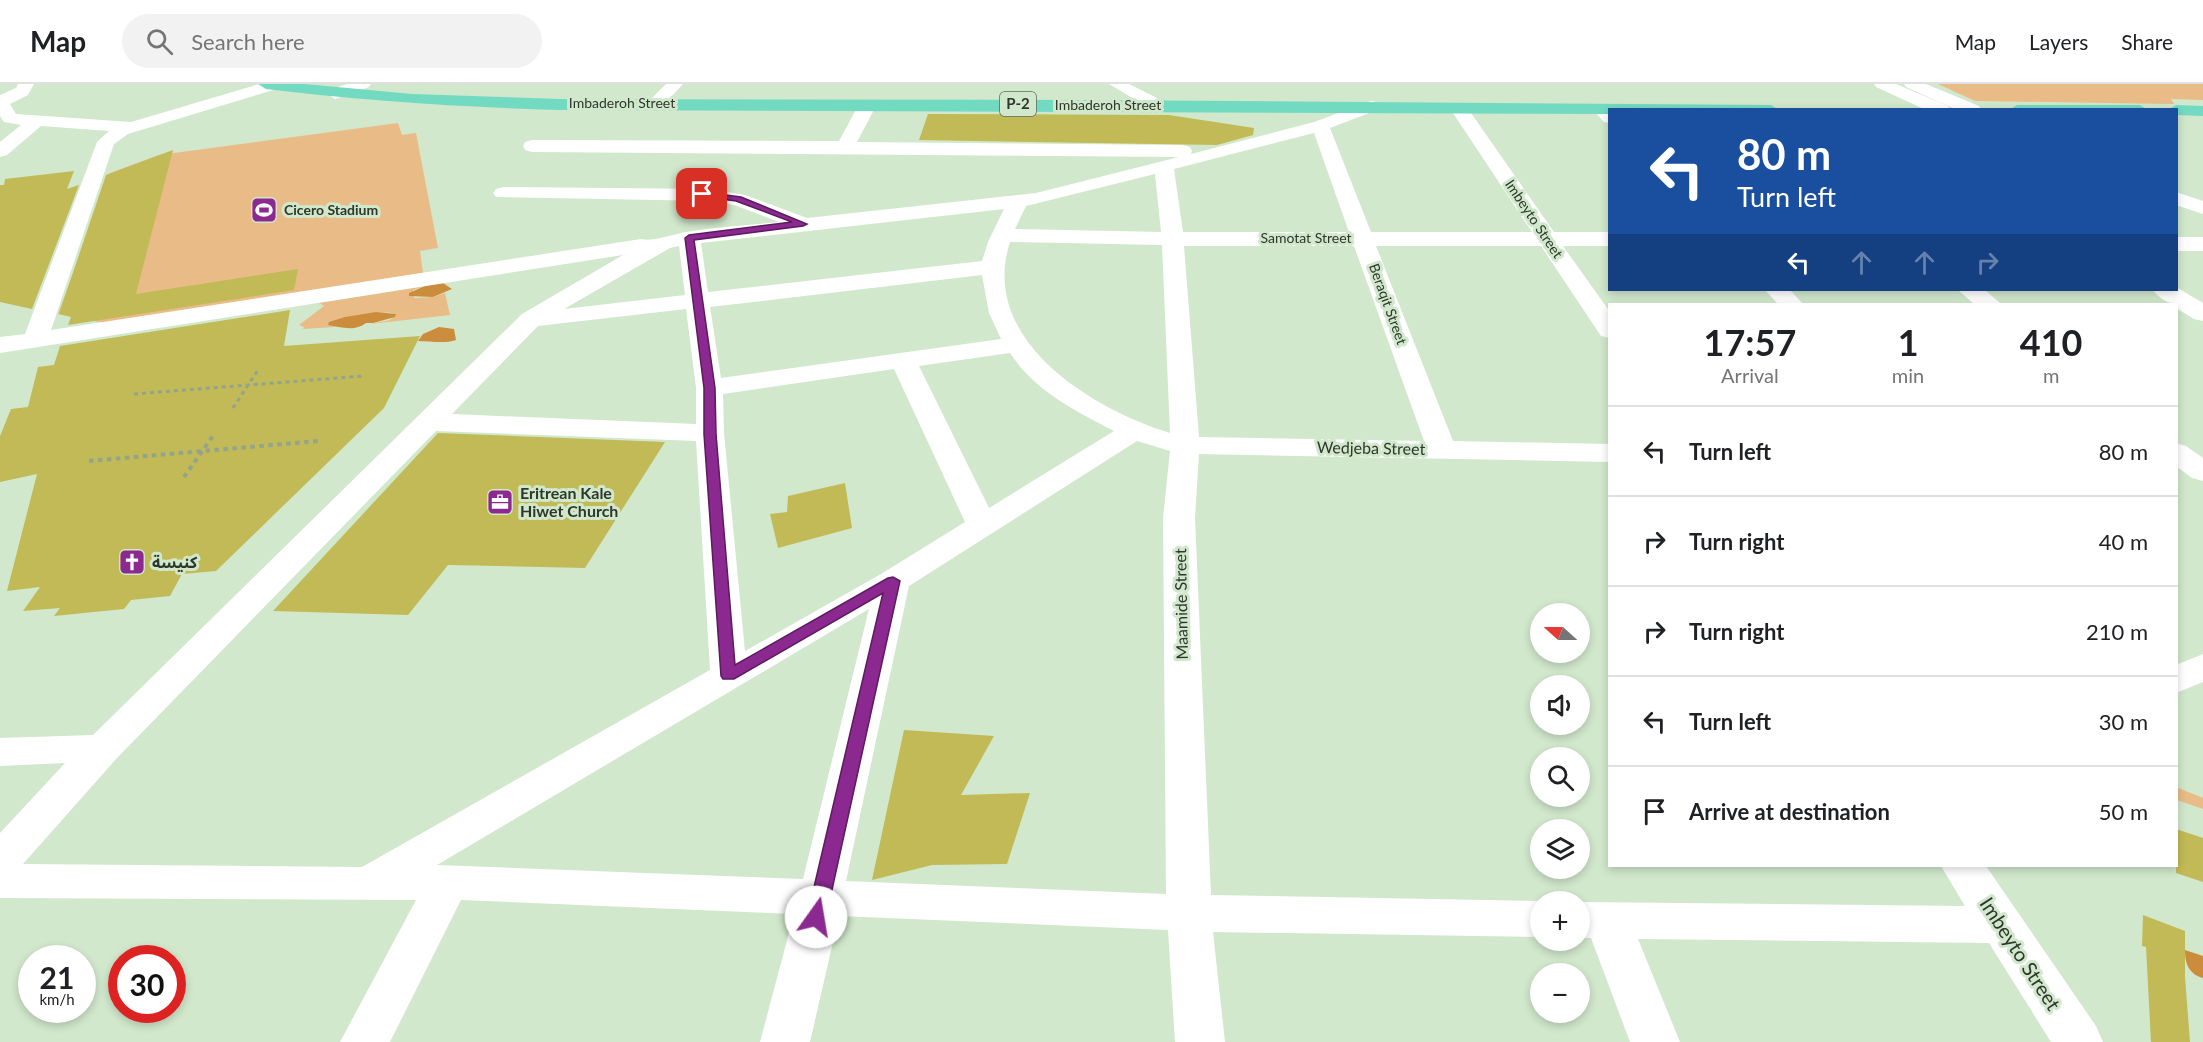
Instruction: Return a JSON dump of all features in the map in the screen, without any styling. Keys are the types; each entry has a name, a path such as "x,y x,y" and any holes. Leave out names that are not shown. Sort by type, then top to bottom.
{"highway":[{"name":"Imbaderoh Street","path":"272,84 335,94 497,103 1371,106 1605,113"},
{"path":"2178,110 2203,111"}],"street":[{"path":"27,84 22,91 0,102 10,118 132,127"},
{"path":"36,339 106,142 114,135 132,127 272,84"},
{"path":"335,94 363,84"},
{"path":"656,103 675,84"},
{"path":"1120,86 1154,84"},
{"path":"1882,84 1937,108"},
{"path":"1912,84 1968,108"},
{"path":"1120,86 1157,105"},
{"path":"845,147 868,104"},
{"path":"0,345 677,240 803,224 1017,203 1164,168 1320,126 1371,106"},
{"name":"Imbeyto Street","path":"1458,107 1608,328"},
{"path":"0,151 36,121"},
{"name":"Beraqit Street","path":"1320,126 1441,450"},
{"path":"532,146 1224,152"},
{"name":"Maamide Street","path":"1164,168 1173,239 1185,445 1179,518 1189,913 1200,1042"},
{"path":"503,193 717,196 738,199 803,224"},
{"path":"2178,199 2203,208"},
{"path":"531,320 993,267 1002,235 1017,203"},
{"name":"Samotat Street","path":"1002,235 1173,239 1608,239"},
{"path":"677,240 698,301 709,388 710,434 729,676"},
{"path":"0,861 103,748 531,320 581,288 677,240"},
{"path":"2178,244 2203,244"},
{"name":"Wedjeba Street","path":"993,267 995,296 1017,344 1034,367 1064,393 1134,431 1168,442 1185,445 1608,453"},
{"path":"1778,291 1790,303"},
{"path":"1971,291 1988,303"},
{"path":"2167,291 2203,314"},
{"path":"709,388 1017,344"},
{"path":"903,360 982,525"},
{"path":"428,422 710,434"},
{"path":"368,884 893,581 1134,431"},
{"path":"785,1042 893,581"},
{"path":"2178,680 2203,666"},
{"path":"0,752 103,748"},
{"name":"Imbeyto Street","path":"1964,867 2078,1042"},
{"path":"0,881 368,884 448,882 1189,913 1530,919"},
{"path":"365,1042 448,882"},
{"path":"1655,1042 1593,920 2001,925"}],"path":[{"path":"233,408 258,370"},
{"path":"134,394 363,376"},
{"path":"184,477 215,433"},
{"path":"88,461 318,441"}],"shaded area":[{"path":"1938,84 2203,84 2203,100 2171,99 2174,104 1975,101"},
{"name":"Cicero Stadium","path":"398,123 402,135 416,133 438,248 420,251 423,273 109,324 58,314 110,173 159,155"},
{"path":"443,283 452,289 433,297 409,296 409,293 425,286"},
{"path":"425,286 413,290 414,298 433,297 445,293 450,315 370,324 390,320 396,314 380,312 347,319 333,325 335,327 303,329 304,327 299,325 324,306 319,303"},
{"path":"376,312 396,314 395,317 357,327 328,325 329,322 345,317"},
{"path":"439,327 454,329 456,340 418,341 423,334"},
{"path":"2178,788 2203,798 2203,809 2178,800"},
{"path":"2185,950 2203,956 2203,978 2194,974 2189,968"}],"building":[{"path":"928,114 1169,115 1254,128 1253,135 1217,145 919,140"},
{"path":"173,150 136,294 298,269 294,290 68,325 71,317 59,314 106,175"},
{"path":"74,171 67,189 79,185 32,309 0,302 0,185 4,185 5,179"},
{"path":"290,310 284,346 420,336 384,408 216,571 182,574 170,596 131,600 124,609 54,616 60,608 23,611 40,587 7,591 37,474 0,482 0,436 11,409 28,407 38,367 54,365 60,346"},
{"name":"Eritrean Kale Hiwet Church","path":"438,433 665,442 585,568 448,565 408,615 273,611"},
{"path":"845,483 852,528 778,548 770,514 787,512 788,496"},
{"path":"904,730 994,736 961,795 1030,793 1007,864 932,865 872,880"},
{"path":"2178,830 2203,838 2203,882 2176,873"},
{"path":"2143,915 2185,931 2185,977 2190,1042 2151,1042 2146,947 2142,946"}],"place":[{"name":"Cicero Stadium","path":"264,210"},
{"name":"Eritrean Kale Hiwet Church","path":"500,502"},
{"name":"كنيسة","path":"132,562"}],"route":[{"path":"702,194 738,199 803,224 689,238 709,388 710,434 729,676 893,581 816,917"}]}
